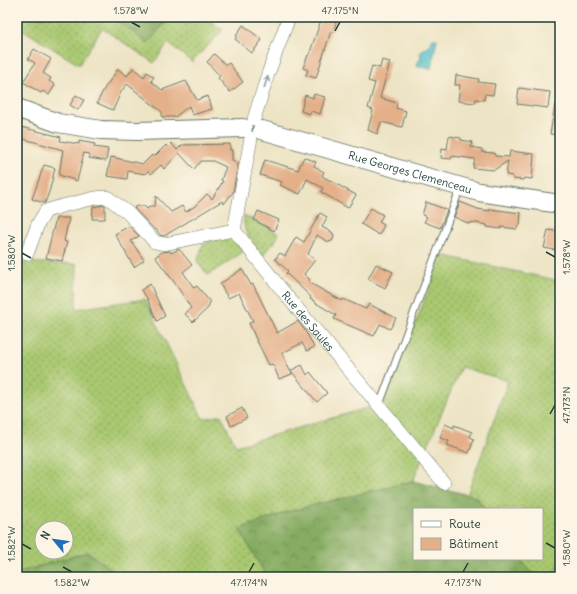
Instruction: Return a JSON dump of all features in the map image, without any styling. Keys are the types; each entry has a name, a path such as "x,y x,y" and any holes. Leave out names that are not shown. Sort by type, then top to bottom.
{"street":[{"path":"27,254 38,224 46,212 62,206 95,198 107,197 128,213 155,242 164,244 234,230 252,129 268,74 290,17"},
{"name":"Rue Georges Clemenceau","path":"17,108 58,123 101,130 137,131 252,129 479,192 560,204"},
{"name":"Rue des Saules","path":"234,230 286,295 444,483"}],"lane":[{"path":"379,406 461,186"}],"green space":[{"path":"17,17 204,17 223,30 192,62 168,43 154,63 102,28 79,65 17,26"},
{"path":"115,17 163,17 167,21 147,44"},
{"path":"244,215 279,234 263,257 246,233"},
{"path":"232,233 243,252 208,275 197,262 203,244"},
{"path":"441,255 560,281 560,558 555,577 535,574 522,560 543,560 543,508 484,508 477,497 467,495 508,381 461,367 413,481 290,511 239,529 267,577 121,577 88,552 74,556 74,520 34,520 34,560 61,560 17,573 17,262 77,264 76,309 145,299 203,419 221,415 236,446 384,403"},
{"path":"413,481 477,497 484,508 413,508 413,560 522,560 530,572 545,577 267,577 239,529 290,511"},
{"path":"88,552 121,577 17,577 17,573 61,560 74,560 74,556"}],"water":[{"path":"433,39 437,40 431,68 416,65 421,58 420,52 426,48"}],"building":[{"path":"322,17 338,17 333,32 331,31 316,78 306,75 308,70 303,68"},
{"path":"243,25 262,40 252,53 235,39"},
{"path":"34,49 51,59 43,73 51,78 49,81 55,85 49,95 43,91 41,93 23,82 35,63 28,59"},
{"path":"214,54 226,65 229,63 243,82 230,92 218,78 220,76 207,62"},
{"path":"382,60 390,62 380,98 397,103 396,108 406,111 402,127 381,122 377,134 368,130 373,110 368,108 375,83 368,81 372,66 380,68"},
{"path":"133,68 144,77 147,72 154,77 151,81 162,90 186,81 197,100 208,96 212,109 192,115 189,106 175,117 162,117 162,112 127,84 121,92 113,110 97,103 104,89 118,69 127,76"},
{"path":"456,75 479,79 478,82 495,84 493,95 485,94 484,100 476,99 475,103 458,101 460,85 455,85"},
{"path":"519,88 550,92 548,108 517,104"},
{"path":"314,94 325,97 320,114 311,111 310,114 301,111 305,95 313,98"},
{"path":"76,95 84,100 78,110 70,105"},
{"path":"555,105 560,106 560,135 550,134"},
{"path":"17,126 61,137 60,141 79,144 79,141 95,144 94,147 108,149 106,161 89,158 89,154 84,153 77,181 59,175 63,150 17,137"},
{"path":"449,136 472,142 471,147 482,149 482,152 494,153 495,156 509,157 510,151 534,154 532,179 513,179 513,176 506,175 508,161 494,170 473,168 475,159 452,156 451,159 441,158 442,148 447,149"},
{"path":"171,143 177,150 182,145 230,144 230,150 232,150 232,160 238,163 233,192 224,204 222,201 164,236 160,235 156,229 155,230 134,208 137,206 144,206 147,209 150,206 155,206 156,196 171,212 182,206 186,212 195,206 207,194 212,199 223,181 221,180 226,167 213,161 201,161 194,169 179,153 164,169 161,165 151,174 148,171 145,174 128,171 127,179 107,176 111,157 143,164 152,155 154,157 166,145 167,147"},
{"path":"304,157 316,162 314,166 324,172 322,176 356,195 348,208 321,192 323,188 307,179 300,194 280,185 282,182 260,175 265,160 298,170"},
{"path":"44,165 55,168 45,203 32,199"},
{"path":"426,202 447,210 440,228 424,222 427,217 422,215"},
{"path":"460,202 478,209 521,213 520,225 518,225 517,229 501,227 501,229 487,227 487,225 471,222 470,224 454,217"},
{"path":"105,205 105,219 92,219 93,207"},
{"path":"371,208 383,215 379,222 384,225 379,235 361,224"},
{"path":"258,211 279,220 274,231 254,220"},
{"path":"320,213 327,217 322,227 333,233 334,237 332,241 328,242 317,235 308,254 315,260 304,274 310,280 308,282 342,301 343,299 366,309 369,304 396,318 390,329 380,324 374,336 334,319 336,315 310,299 311,297 286,273 288,271 275,259 280,253 285,256 296,237 304,242"},
{"path":"56,218 69,218 64,241 67,242 62,261 46,258"},
{"path":"129,226 139,236 131,241 144,260 134,267 115,234"},
{"path":"548,230 560,232 560,251 544,248"},
{"path":"179,249 192,265 183,272 194,288 197,286 210,302 208,308 193,322 185,314 191,308 175,283 155,257 162,252 170,251 171,253"},
{"path":"376,264 393,272 385,288 368,279"},
{"path":"242,269 251,285 253,284 277,333 298,321 306,332 314,347 307,351 302,343 282,353 290,371 302,365 307,375 310,372 327,393 317,402 291,371 292,374 279,379 272,364 269,365 256,339 249,323 253,321 239,293 228,298 220,284"},
{"path":"150,284 165,316 157,321 147,298 141,290"},
{"path":"242,408 247,418 231,426 227,416"},
{"path":"445,424 454,428 454,425 472,432 470,437 474,439 469,453 447,445 449,441 440,438"}]}
